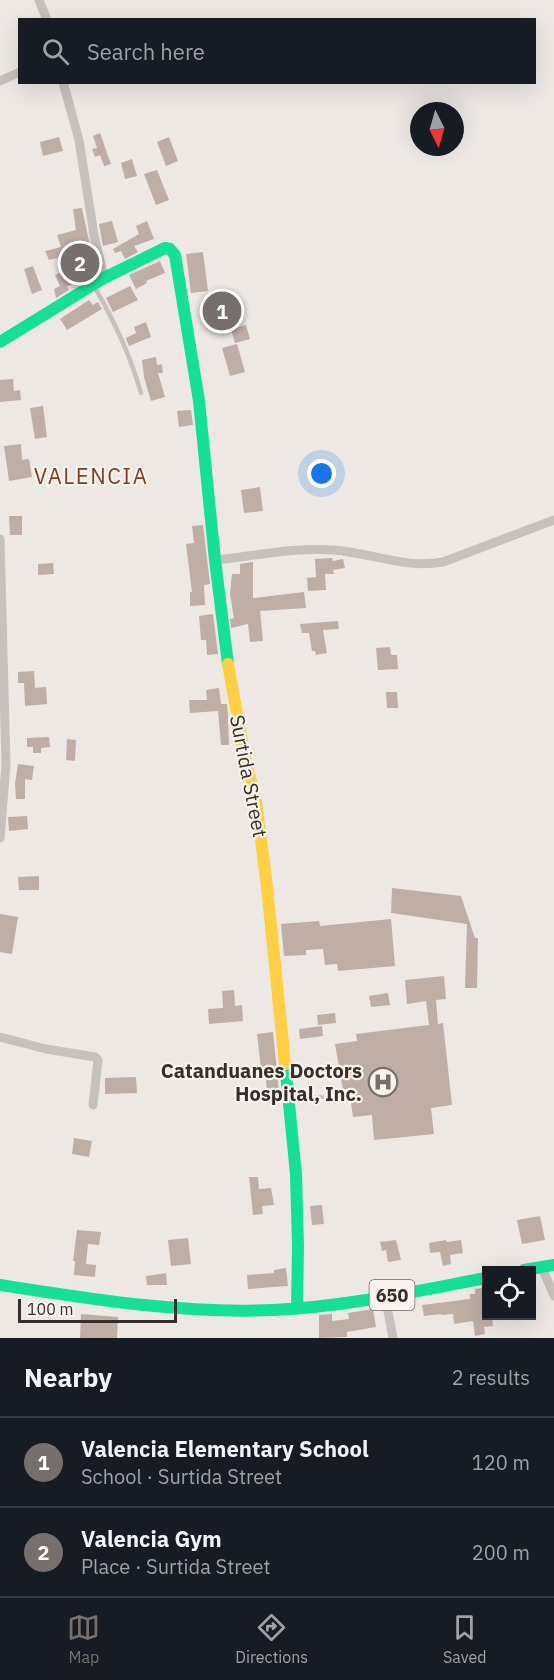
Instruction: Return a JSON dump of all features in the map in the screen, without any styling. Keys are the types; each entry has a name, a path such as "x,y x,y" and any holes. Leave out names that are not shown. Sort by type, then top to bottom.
{"street":[{"path":"39,0 46,18"},
{"path":"0,81 18,73"},
{"path":"0,342 98,281 94,236 79,140 64,84"},
{"name":"Surtida Street","path":"98,281 160,250 170,249 175,255 195,366 215,560 231,686 256,802 261,838 298,1202 297,1309"},
{"path":"215,560 327,549 410,564 434,564 554,520"},
{"path":"0,539 6,765 0,838"},
{"path":"0,1037 46,1049 95,1057 98,1060 93,1105"},
{"path":"548,1266 554,1296"},
{"name":"650","path":"0,1284 178,1310 246,1311 297,1309 482,1279"},
{"path":"385,1296 393,1338"}],"lane":[{"path":"98,281 141,393"},
{"path":"289,1100 322,1097"}],"building":[{"path":"100,133 111,164 104,166 100,155 95,157 92,149 97,148 93,136"},
{"path":"59,137 63,151 43,156 40,142"},
{"path":"169,137 178,161 166,166 157,142"},
{"path":"132,159 137,176 125,179 121,163"},
{"path":"157,170 169,200 156,205 144,174"},
{"path":"82,208 91,250 49,260 45,251 61,247 57,235 76,230 73,209"},
{"path":"112,221 118,242 103,246 99,224"},
{"path":"147,221 154,239 134,246 138,252 125,259 121,251 115,253 113,249 139,234 136,226"},
{"path":"203,252 208,291 191,293 186,254"},
{"path":"93,258 96,273 82,282 67,286 69,290 56,298 54,289 60,286 55,275"},
{"path":"160,261 165,273 146,281 147,283 136,289 129,275"},
{"path":"33,266 42,290 32,294 24,269"},
{"path":"130,286 138,300 113,312 106,298"},
{"path":"222,289 232,327 219,331 209,293"},
{"path":"89,300 93,305 98,302 102,309 67,330 60,319"},
{"path":"146,322 151,337 129,346 126,338 136,333 134,327"},
{"path":"246,325 250,339 235,343 231,329"},
{"path":"237,344 245,372 230,376 222,348"},
{"path":"156,357 157,365 162,364 163,373 158,373 165,397 151,401 142,360"},
{"path":"13,379 14,391 20,390 21,400 0,402 0,380"},
{"path":"43,406 47,437 35,439 30,408"},
{"path":"191,410 193,425 179,427 177,411"},
{"path":"21,444 22,460 29,459 32,477 9,481 4,446"},
{"path":"260,487 263,511 244,513 241,490"},
{"path":"9,516 22,516 22,535 10,535"},
{"path":"203,525 210,584 204,585 205,605 190,606 190,592 192,592 186,544 194,543 192,526"},
{"path":"332,558 333,561 343,559 345,568 333,570 334,574 325,574 326,590 308,591 307,578 316,577 315,559"},
{"path":"253,562 253,598 304,592 306,608 260,611 263,641 250,642 248,624 231,628 230,619 234,618 230,594 232,574 240,574 240,564"},
{"path":"53,563 54,574 38,575 38,564"},
{"path":"213,614 218,654 207,655 206,640 201,640 199,616"},
{"path":"338,621 339,629 323,630 327,653 316,655 315,651 312,651 309,633 302,633 300,624"},
{"path":"390,647 391,655 397,655 398,669 378,670 376,648"},
{"path":"34,671 35,688 46,687 47,704 25,706 24,683 18,683 18,672"},
{"path":"219,688 221,704 227,704 229,745 221,745 218,711 190,713 189,700 207,700 206,690"},
{"path":"386,692 397,692 398,708 387,708"},
{"path":"49,737 50,747 41,748 41,753 33,753 33,747 27,747 27,738"},
{"path":"67,739 76,740 75,761 66,760"},
{"path":"18,764 34,766 32,780 25,779 25,799 16,799 15,783"},
{"path":"27,816 28,829 9,831 8,817"},
{"path":"39,876 39,890 19,890 18,877"},
{"path":"392,888 461,896 475,938 478,938 477,988 465,988 467,924 391,913"},
{"path":"0,914 18,917 12,954 0,952"},
{"path":"391,919 395,966 338,971 337,964 325,965 323,949 306,950 306,955 284,956 281,924 319,921 320,926"},
{"path":"444,976 446,999 436,1000 438,1024 443,1023 452,1105 431,1108 434,1134 374,1140 372,1115 353,1117 349,1089 343,1090 335,1044 357,1041 356,1034 429,1025 426,1001 407,1004 405,980"},
{"path":"234,990 235,1006 242,1005 243,1021 209,1024 208,1009 223,1008 222,991"},
{"path":"388,993 390,1005 371,1007 369,996"},
{"path":"335,1013 336,1023 318,1025 317,1015"},
{"path":"322,1026 323,1036 300,1039 299,1029"},
{"path":"273,1032 280,1102 265,1103 264,1092 267,1092 265,1069 261,1069 257,1034"},
{"path":"136,1077 137,1093 105,1094 105,1078"},
{"path":"74,1138 92,1141 89,1157 72,1154"},
{"path":"249,1177 258,1177 259,1189 271,1188 274,1205 262,1206 263,1214 253,1215"},
{"path":"322,1205 324,1224 312,1225 310,1206"},
{"path":"540,1216 545,1240 522,1244 517,1220"},
{"path":"77,1230 101,1232 99,1245 88,1244 86,1264 96,1265 95,1277 74,1275 75,1261 73,1261"},
{"path":"188,1238 191,1264 171,1266 168,1240"},
{"path":"396,1240 401,1260 388,1262 386,1250 382,1251 380,1242"},
{"path":"446,1240 447,1242 461,1240 463,1253 450,1255 451,1264 443,1266 440,1252 430,1253 429,1243"},
{"path":"286,1268 288,1286 248,1289 247,1275 274,1273 274,1270"},
{"path":"166,1273 167,1285 147,1285 146,1276"},
{"path":"482,1288 482,1320 492,1320 493,1326 484,1327 485,1334 475,1336 473,1321 454,1324 453,1314 424,1316 422,1305 470,1299 470,1294 475,1294 475,1289"},
{"path":"373,1309 376,1327 347,1332 347,1337 319,1338 319,1315 332,1314 332,1321 349,1319 348,1313"},
{"path":"81,1314 118,1317 117,1338 80,1338"}],"traffic: fast":[{"path":"0,342 104,278 165,248 170,249 175,255 199,401 228,664"},
{"path":"285,1064 296,1174 297,1309"},
{"path":"536,1268 554,1265"},
{"path":"0,1285 170,1308 239,1311 327,1306 482,1279"}],"traffic: slow":[{"path":"228,664 245,758 256,802 285,1064"}],"place":[{"name":"Valencia Gym","path":"80,263"},
{"name":"Valencia Elementary School","path":"222,311"},
{"name":"Catanduanes Doctors Hospital, Inc.","path":"383,1082"}],"district":[{"name":"VALENCIA","path":"91,475"}]}
